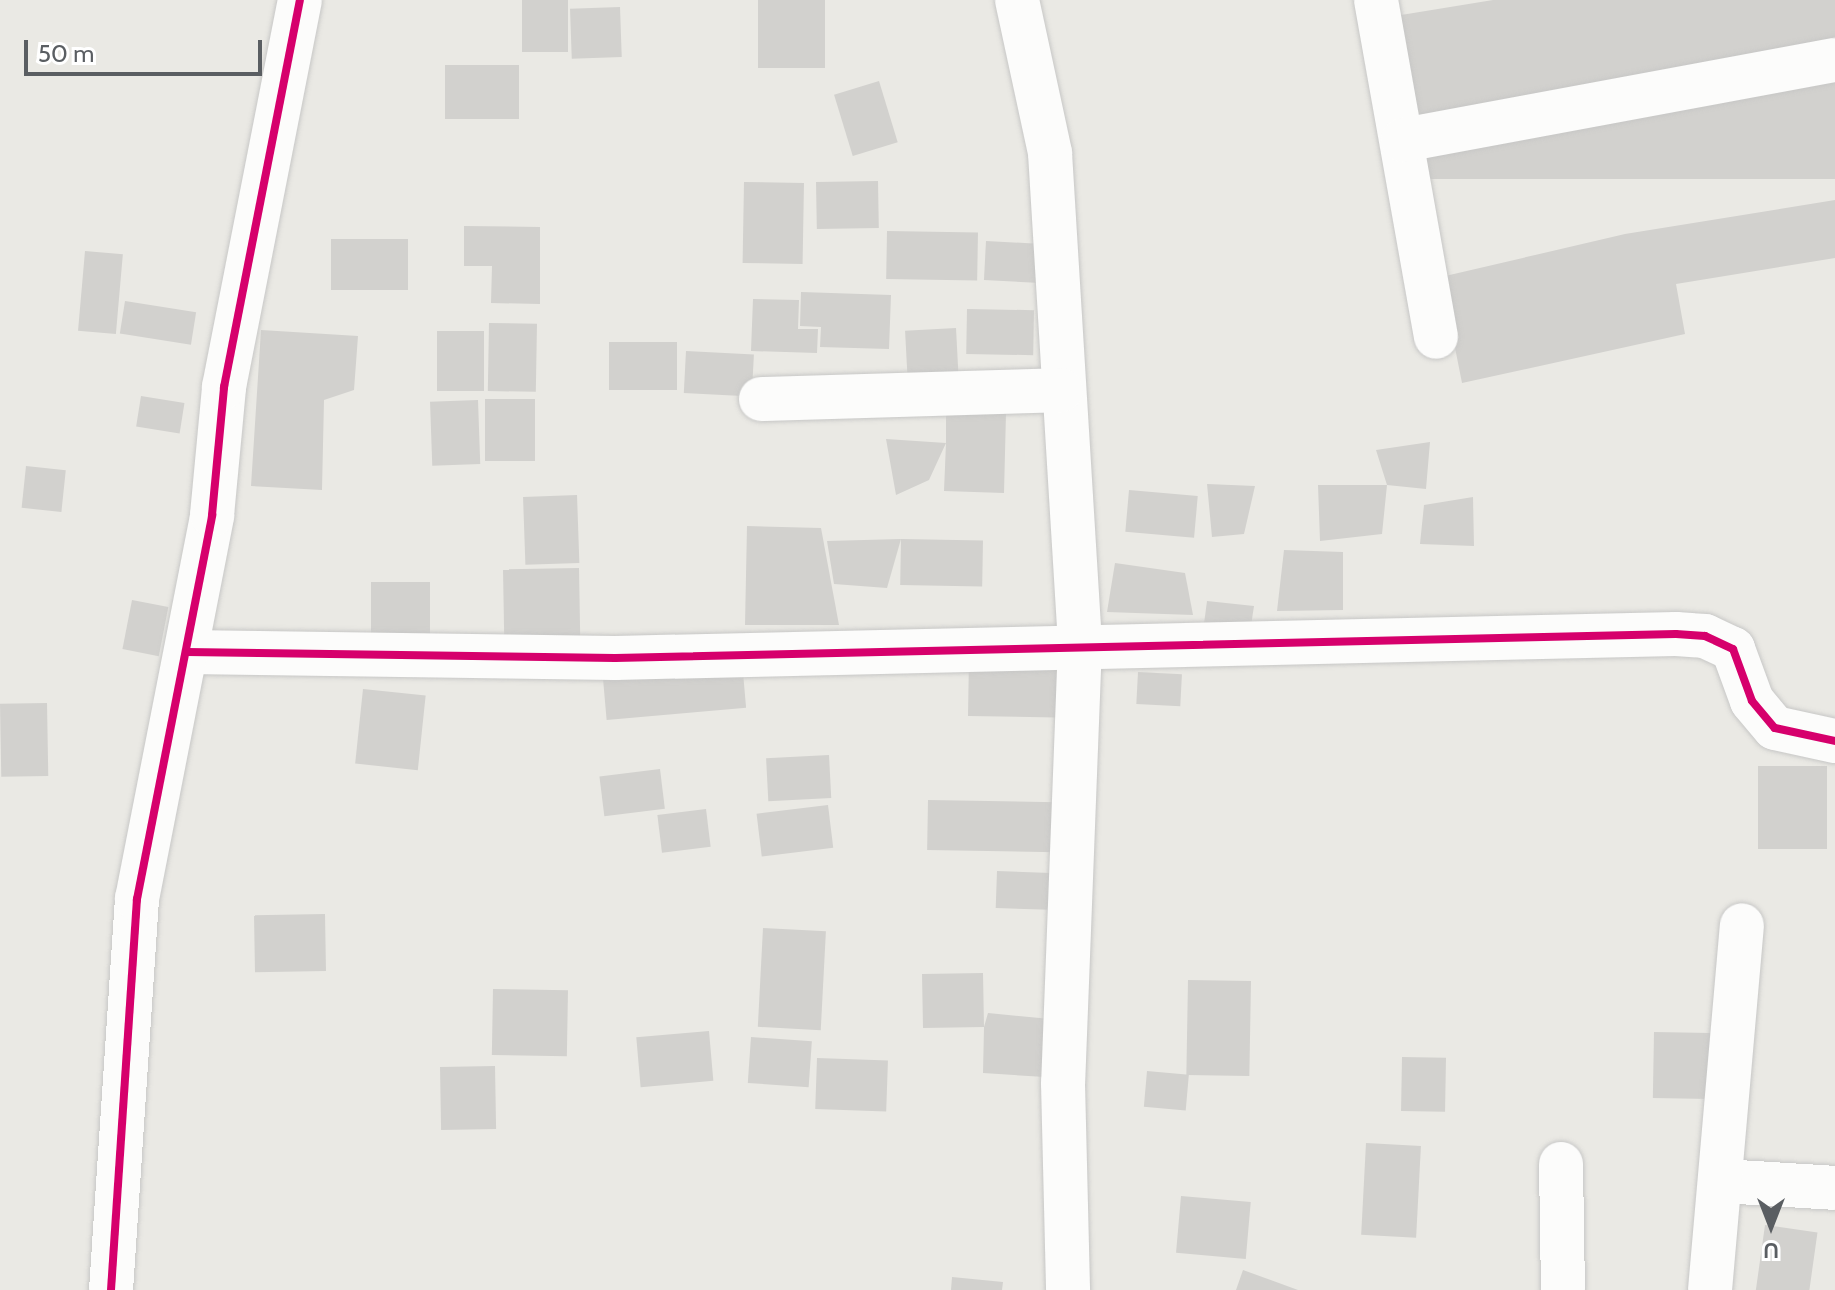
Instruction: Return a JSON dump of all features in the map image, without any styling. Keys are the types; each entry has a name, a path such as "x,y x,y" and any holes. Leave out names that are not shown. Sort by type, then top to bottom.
{"street":[{"path":"111,1290 137,899 212,515 224,387 300,0"},
{"path":"1017,0 1050,153 1061,390 1080,644 1063,1083 1068,1290"},
{"path":"1376,0 1436,337"},
{"path":"1403,140 1835,60"},
{"path":"761,399 1061,390"},
{"path":"187,652 615,658 1080,644 1705,636 1733,649 1752,701 1775,728 1835,741"},
{"path":"1710,1290 1722,1181 1742,925"},
{"path":"1561,1164 1563,1290"},
{"path":"1722,1181 1835,1188"}],"building":[{"path":"522,0 568,0 568,52 522,52"},
{"path":"758,0 825,0 825,68 758,68"},
{"path":"1493,0 1835,0 1835,38 1415,118 1395,16"},
{"path":"620,7 622,57 572,59 570,9"},
{"path":"445,65 519,65 519,119 445,119"},
{"path":"1412,66 1835,66 1835,179 1412,179"},
{"path":"879,81 898,142 853,156 834,95"},
{"path":"878,181 879,228 817,229 816,182"},
{"path":"744,182 804,183 803,264 743,263"},
{"path":"1835,200 1835,258 1676,284 1685,334 1462,383 1441,277 1625,234"},
{"path":"464,226 540,227 540,304 491,303 492,266 464,266"},
{"path":"887,231 978,233 977,281 886,279"},
{"path":"331,239 408,239 408,290 331,290"},
{"path":"986,241 1047,244 1045,283 984,280"},
{"path":"85,251 123,254 116,334 78,331"},
{"path":"801,292 891,295 889,349 820,347 821,327 800,326"},
{"path":"753,299 799,300 798,329 818,329 817,353 751,351"},
{"path":"125,301 196,312 191,345 120,334"},
{"path":"967,309 1034,310 1033,355 966,354"},
{"path":"489,323 537,324 536,392 488,391"},
{"path":"956,328 959,391 908,394 905,331"},
{"path":"261,330 358,336 354,390 324,400 322,490 251,486"},
{"path":"437,331 484,331 484,391 437,391"},
{"path":"609,342 677,342 677,390 609,390"},
{"path":"686,351 754,355 752,397 684,393"},
{"path":"141,396 184,403 180,434 136,427"},
{"path":"485,399 535,399 535,461 485,461"},
{"path":"478,400 480,464 432,466 430,402"},
{"path":"946,412 1006,413 1004,493 944,491"},
{"path":"886,439 946,443 929,480 896,495"},
{"path":"1430,442 1426,489 1387,485 1376,450"},
{"path":"26,466 66,470 61,512 22,508"},
{"path":"1207,484 1255,486 1244,534 1212,537"},
{"path":"1318,485 1387,485 1382,534 1320,541"},
{"path":"1129,490 1198,496 1194,538 1125,532"},
{"path":"577,495 579,563 525,565 523,497"},
{"path":"1473,497 1474,546 1420,544 1424,505"},
{"path":"747,526 821,528 839,625 745,625"},
{"path":"901,539 983,540 982,586 900,585"},
{"path":"901,539 887,588 834,584 827,541"},
{"path":"1284,550 1343,552 1343,610 1277,611"},
{"path":"1115,563 1185,573 1193,615 1107,612"},
{"path":"579,568 580,636 504,637 503,569"},
{"path":"371,582 430,582 430,638 371,638"},
{"path":"132,600 168,607 159,656 122,649"},
{"path":"1207,601 1254,606 1249,638 1202,639"},
{"path":"969,658 1057,660 1056,718 968,716"},
{"path":"742,661 746,708 607,720 603,673"},
{"path":"1138,672 1182,674 1180,706 1136,704"},
{"path":"363,689 426,696 418,770 355,764"},
{"path":"47,703 48,776 1,777 0,704"},
{"path":"829,755 831,798 768,801 766,758"},
{"path":"1758,766 1827,766 1827,849 1758,849"},
{"path":"660,769 665,809 604,816 599,776"},
{"path":"928,800 1057,802 1056,852 927,850"},
{"path":"828,805 833,848 762,856 757,814"},
{"path":"706,809 711,847 662,853 657,815"},
{"path":"997,871 1051,873 1050,910 996,908"},
{"path":"325,914 326,971 255,972 254,915"},
{"path":"763,928 826,931 821,1030 758,1027"},
{"path":"983,973 984,1027 923,1028 922,974"},
{"path":"1188,980 1251,981 1249,1076 1186,1075"},
{"path":"493,989 568,990 567,1056 492,1055"},
{"path":"988,1013 1050,1019 1045,1077 983,1073 984,1027"},
{"path":"709,1031 713,1081 641,1087 636,1037"},
{"path":"1654,1032 1711,1033 1710,1099 1653,1098"},
{"path":"751,1037 812,1041 809,1087 748,1083"},
{"path":"1402,1057 1446,1058 1445,1112 1401,1111"},
{"path":"817,1058 888,1060 886,1111 815,1109"},
{"path":"495,1066 496,1129 441,1130 440,1067"},
{"path":"1147,1071 1189,1075 1186,1111 1144,1107"},
{"path":"1366,1143 1421,1146 1416,1238 1361,1235"},
{"path":"1181,1196 1251,1202 1246,1259 1176,1253"},
{"path":"1765,1225 1817,1232 1809,1290 1756,1290"},
{"path":"1243,1270 1298,1290 1236,1290"},
{"path":"952,1277 1003,1282 1002,1290 951,1290"}],"cycle path":[{"path":"111,1290 137,899 212,515 224,387 300,0"},
{"path":"187,652 615,658 1676,634 1705,636 1733,649 1752,701 1775,728 1835,741"}]}
